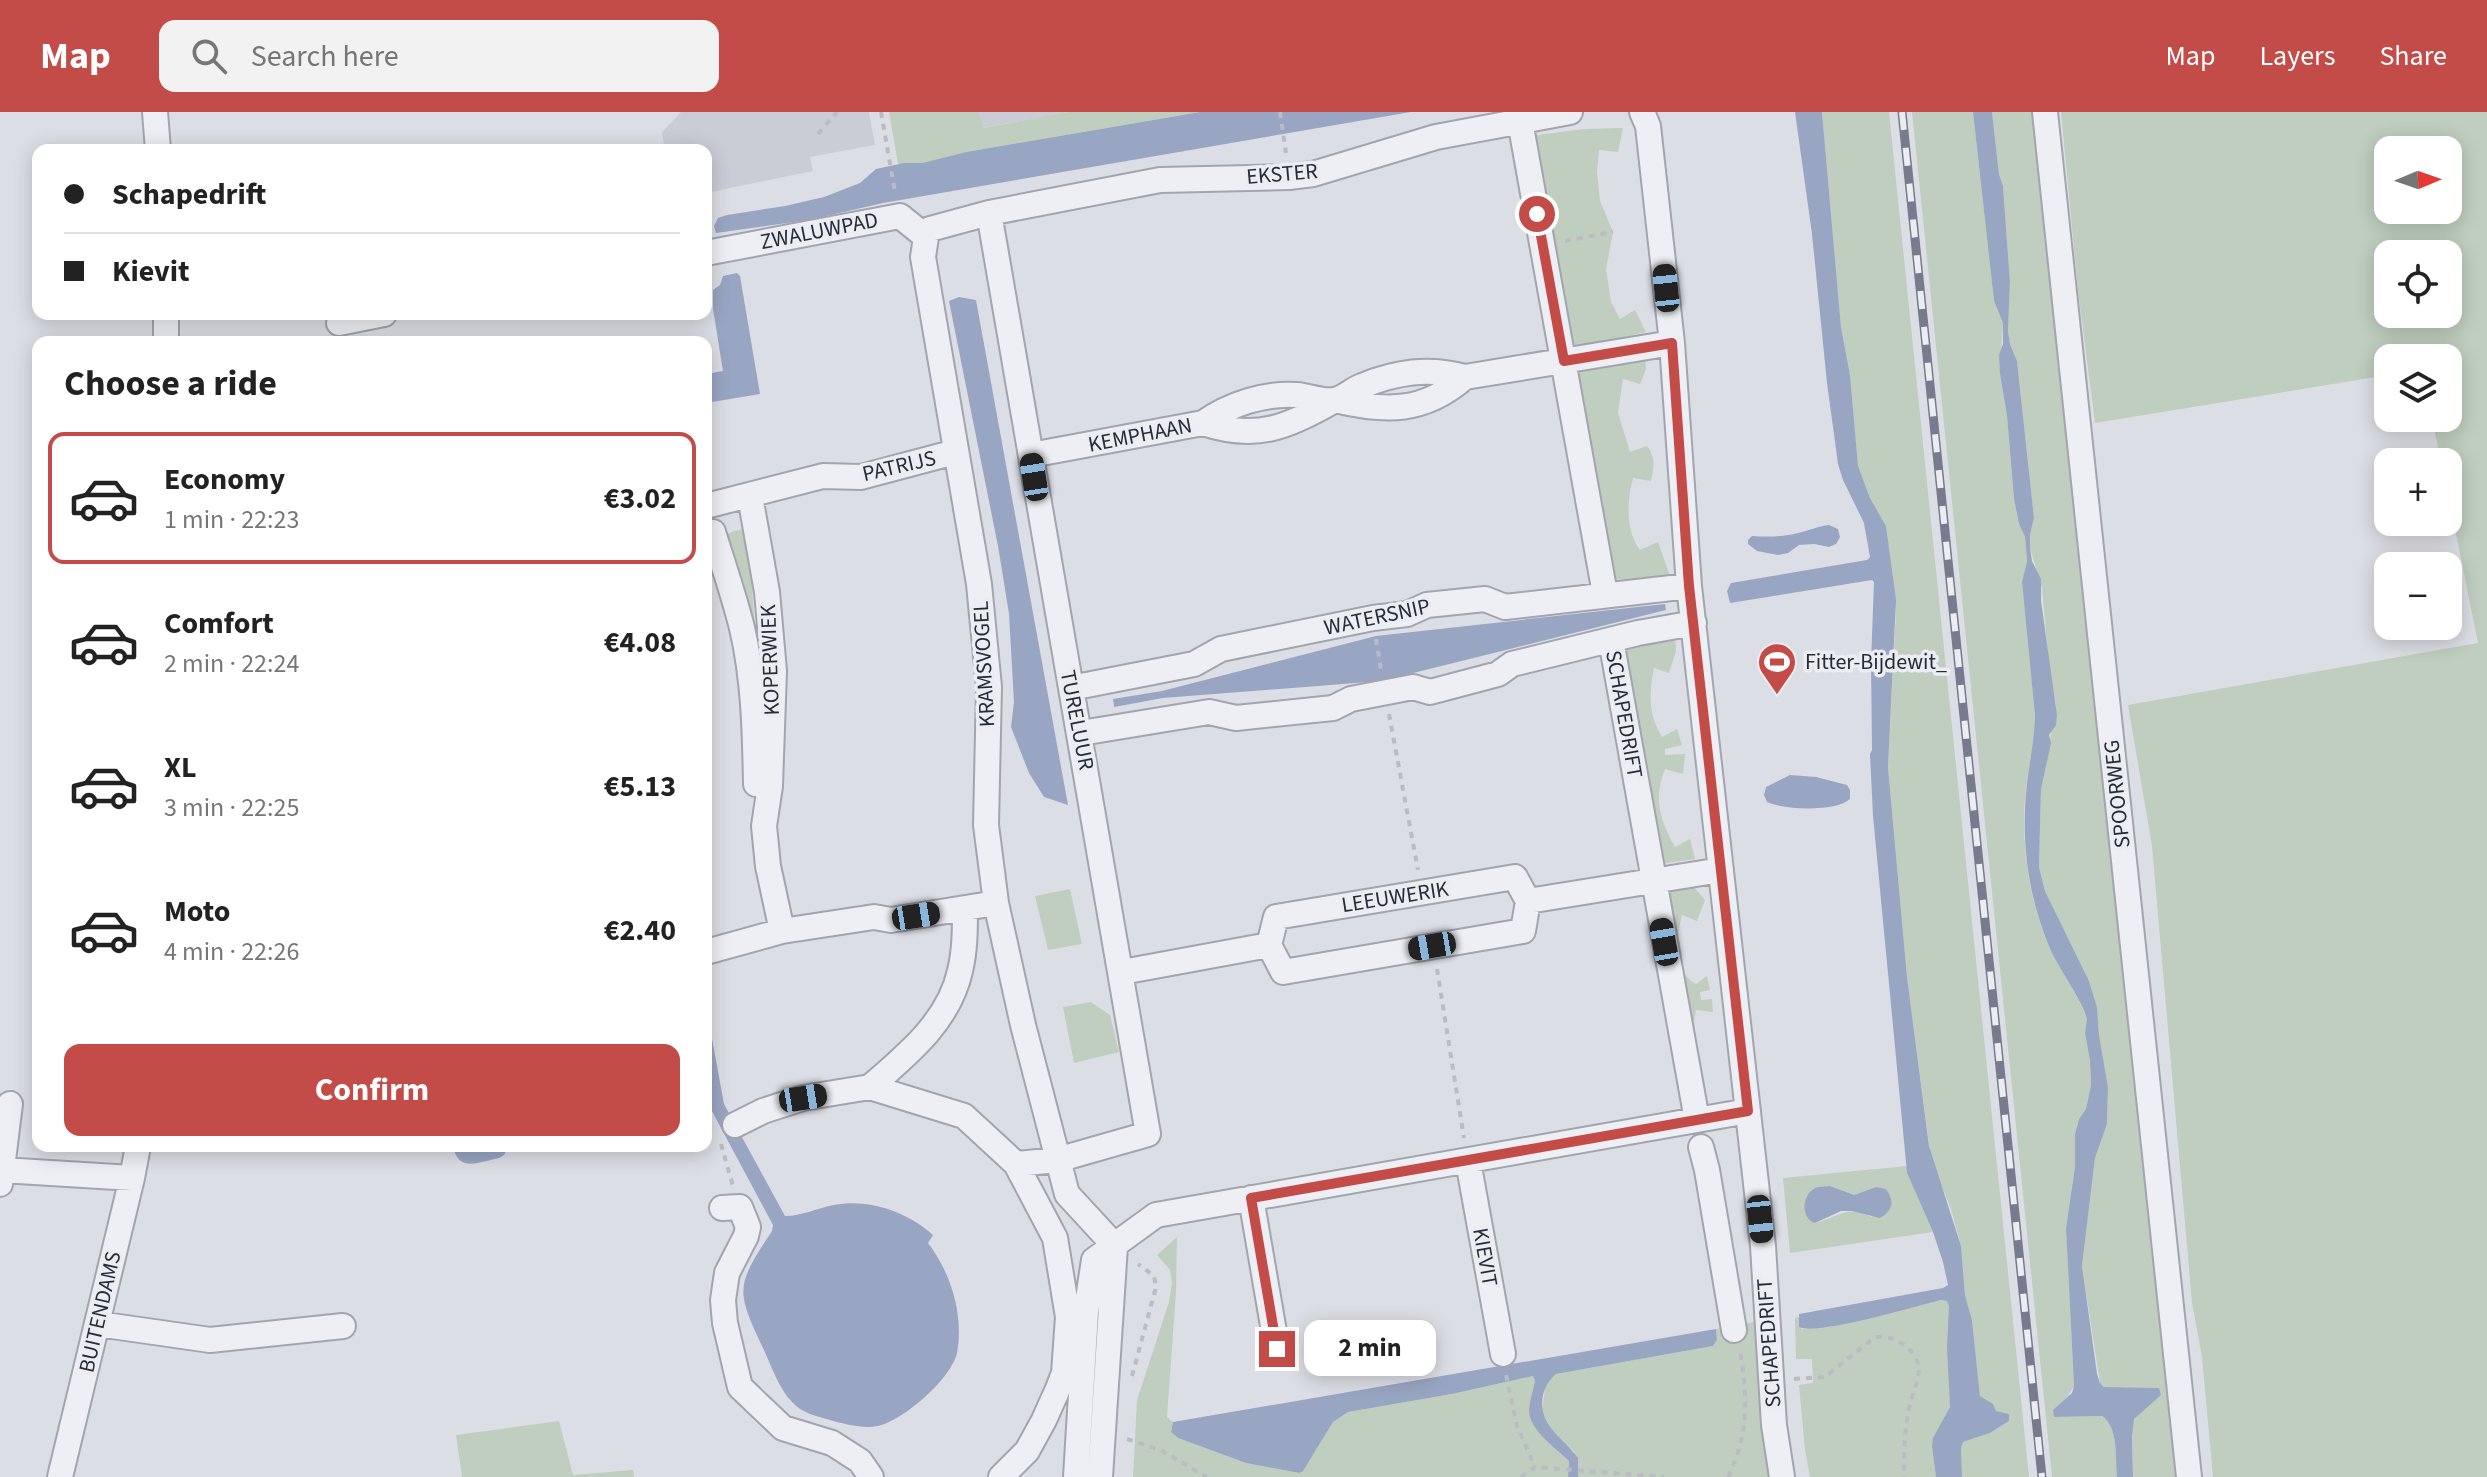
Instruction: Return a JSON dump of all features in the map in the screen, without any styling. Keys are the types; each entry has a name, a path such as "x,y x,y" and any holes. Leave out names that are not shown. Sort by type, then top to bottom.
{"street":[{"path":"155,112 158,144"},
{"name":"EKSTER","path":"989,213 1160,180 1313,174 1436,137 1570,112"},
{"name":"SCHAPEDRIFT","path":"1642,112 1648,126 1672,343 1689,586 1763,1246 1774,1425 1782,1477"},
{"name":"SPOORWEG","path":"2045,112 2189,1477"},
{"path":"1520,121 1605,594"},
{"path":"926,237 930,229 989,213"},
{"name":"TURELUUR","path":"989,213 1148,1134 1057,1160"},
{"name":"ZWALUWPAD","path":"712,252 900,216 926,237"},
{"name":"KRAMSVOGEL","path":"926,237 923,257 979,584 989,687 986,825 996,903 1067,1194 1115,1246"},
{"path":"339,323 354,320"},
{"name":"KEMPHAAN","path":"1203,423 1245,432 1274,429 1305,418 1357,388 1410,371 1445,372 1465,377 1672,343"},
{"name":"KEMPHAAN","path":"1031,455 1203,423 1217,413 1279,395 1301,395 1390,409 1416,405 1450,390 1465,377"},
{"name":"PATRIJS","path":"712,505 823,476 861,477 955,452"},
{"name":"PATRIJS","path":"712,531 750,496"},
{"name":"KOPERWIEK","path":"750,496 767,592 774,671 771,774 764,826"},
{"name":"KOPERWIEK","path":"712,538 729,582 745,646 754,717 756,786 782,931"},
{"name":"WATERSNIP","path":"1071,688 1194,664 1221,649 1407,614 1427,605 1485,599 1505,607 1689,586"},
{"path":"1081,733 1209,712 1236,718 1333,708 1351,699 1413,687 1430,692 1498,674 1512,664 1694,623"},
{"name":"SCHAPEDRIFT","path":"1611,640 1697,1120"},
{"path":"1122,972 1269,945 1283,972 1523,931 1528,901 1721,870"},
{"name":"LEEUWERIK","path":"1269,945 1276,917 1515,877 1528,901"},
{"path":"712,950 782,931 874,917 891,920 996,903"},
{"path":"870,1087 913,1050 948,1004 960,973 965,941 965,909"},
{"path":"712,934 754,940"},
{"path":"727,1130 763,1111 803,1098 870,1087 964,1116 1016,1164 1055,1238 1068,1317 1061,1382 1027,1451 1001,1477"},
{"path":"10,1104 1,1177 132,1178"},
{"path":"1076,1477 1086,1312 1094,1260 1156,1215 1748,1111"},
{"name":"SCHAPEDRIFT","path":"1701,1147 1734,1330"},
{"name":"BUITENDAMS","path":"60,1477 137,1152"},
{"path":"1016,1164 1057,1160"},
{"name":"KIEVIT","path":"1468,1161 1503,1354"},
{"path":"1251,1198 1277,1349"},
{"path":"731,1207 748,1227 727,1273 723,1300 725,1323 740,1387 783,1428 832,1443 860,1461 871,1477"},
{"path":"1100,1477 1115,1246"},
{"path":"1721,1250 1763,1246"},
{"path":"98,1324 210,1340 343,1326"}],"path":[{"path":"818,134 837,112"},
{"path":"881,112 895,196"},
{"path":"1280,112 1287,156"},
{"path":"1543,244 1613,232"},
{"path":"1375,632 1383,682"},
{"path":"727,1130 724,1160 731,1207"},
{"path":"1115,1246 1154,1276 1156,1287 1129,1388"},
{"path":"1728,1477 1744,1438 1746,1401 1734,1330"},
{"path":"1772,1380 1825,1377 1875,1337 1898,1340 1916,1355 1920,1371 1908,1409 1904,1477"},
{"path":"1508,1385 1517,1426 1535,1467"},
{"path":"1121,1448 1122,1437 1160,1450 1207,1477"},
{"path":"1521,1477 1535,1467 1664,1477"}],"shaded area":[{"path":"681,112 869,112 875,145 810,157 813,171 712,192 712,144 664,144 662,132"},
{"path":"979,112 1068,112 982,128"}],"green space":[{"path":"889,112 979,112 983,128 1068,112 1200,112 966,152 922,163 898,164"},
{"path":"1822,112 1889,112 2029,1477 1962,1477 1963,1442 1990,1433 2009,1421 1995,1411 1993,1404 1980,1396 1961,1246 1951,1209 1931,1159 1907,977 1888,767 1896,612 1886,526 1870,498 1858,467 1850,375 1841,327"},
{"path":"1912,112 1973,112 1994,301 2003,323 2000,374 2014,499 2025,537 2027,565 2022,582 2035,716 2024,814 2027,867 2044,934 2087,1019 2085,1033 2090,1061 2091,1085 2086,1109 2075,1134 2075,1167 2066,1228 2074,1386 2055,1417 2102,1416 2114,1435 2117,1477 2052,1477"},
{"path":"1992,112 2034,112 2179,1477 2133,1477 2132,1424 2158,1388 2111,1388 2100,1383 2082,1266 2095,1158 2107,1124 2108,1087 2097,1007 2089,981 2045,891 2039,867 2041,789 2056,705 2042,588 2030,548 2034,518 2017,361 2008,331 2010,282 2003,186"},
{"path":"2061,112 2487,112 2487,1477 2213,1477 2202,1357 2192,1303 2152,846 2128,705 2478,643 2456,536 2462,536 2462,448 2438,448 2435,432 2462,432 2462,344 2374,344 2374,377 2095,423 2078,290"},
{"path":"1623,128 1618,152 1599,150 1597,172 1600,201 1613,232 1606,269 1611,302 1620,319 1635,310 1646,332 1603,342 1563,345 1530,136"},
{"path":"1645,357 1646,369 1640,384 1623,379 1618,413 1630,452 1647,446 1654,463 1651,481 1633,478 1629,496 1630,524 1640,550 1658,542 1670,576 1595,581 1561,374"},
{"path":"744,529 751,534 745,541 751,575 759,582 752,588 755,629 763,636 757,643 759,677 767,683 767,701 764,704 758,700 746,624 722,545 726,535"},
{"path":"1675,638 1676,651 1669,673 1654,668 1651,703 1662,737 1677,729 1682,745 1665,749 1665,755 1685,754 1683,774 1665,769 1659,799 1665,828 1675,847 1690,839 1695,859 1652,865 1618,648"},
{"path":"1693,886 1705,900 1697,921 1682,915 1678,934 1679,963 1688,978 1696,984 1707,976 1710,990 1700,992 1701,1000 1712,999 1713,1012 1696,1010 1693,1028 1700,1061 1688,1065 1659,893"},
{"path":"1070,889 1082,944 1048,950 1035,896"},
{"path":"1091,1002 1110,1015 1119,1052 1074,1063 1063,1007"},
{"path":"1907,1166 1907,1173 1933,1232 1790,1253 1783,1178","holes":["1830,1186 1854,1195 1876,1187 1872,1217 1849,1212 1815,1223"]},
{"path":"1177,1237 1167,1417 1173,1422 1171,1432 1178,1438 1246,1463 1298,1473 1303,1470 1333,1422 1348,1412 1533,1376 1535,1381 1529,1408 1531,1419 1539,1433 1569,1461 1568,1477 1133,1477 1137,1400 1169,1302 1172,1283 1170,1270 1157,1255"},
{"path":"1947,1301 1949,1307 1950,1407 1932,1447 1936,1477 1810,1477 1799,1385 1813,1383 1812,1359 1796,1359 1795,1318 1799,1317 1801,1329 1830,1327"},
{"path":"1759,1321 1762,1422 1769,1477 1578,1477 1574,1452 1552,1430 1542,1412 1545,1388 1556,1374 1713,1346 1717,1340 1716,1329"},
{"path":"559,1421 573,1475 633,1470 634,1477 462,1477 456,1435"}],"water":[{"path":"1200,112 1411,112 883,203 809,220 716,233 714,226 718,218 727,215 824,197 860,183 876,169"},
{"path":"1795,112 1822,112 1841,327 1850,375 1858,466 1870,498 1886,526 1896,600 1888,767 1907,977 1929,1146 1961,1246 1980,1396 1993,1404 1996,1411 2009,1414 2009,1421 1990,1433 1963,1442 1962,1477 1936,1477 1932,1447 1933,1438 1950,1407 1947,1301 1845,1324 1809,1329 1799,1327 1799,1314 1948,1285 1933,1232 1907,1173 1873,816 1870,754 1874,582 1730,603 1727,591 1731,583 1870,557 1864,523 1838,464"},
{"path":"1973,112 1992,112 2003,186 2010,282 2008,331 2017,361 2034,518 2030,548 2032,561 2041,579 2041,601 2057,715 2056,725 2049,735 2051,743 2041,789 2039,867 2045,891 2089,981 2097,1007 2108,1087 2107,1124 2095,1158 2082,1266 2097,1374 2104,1387 2159,1388 2161,1395 2134,1419 2133,1477 2117,1477 2114,1435 2102,1416 2054,1417 2053,1410 2072,1393 2074,1386 2066,1228 2075,1167 2075,1134 2086,1109 2091,1085 2090,1061 2085,1033 2087,1019 2044,934 2027,863 2025,808 2035,716 2022,582 2027,562 2025,537 2014,499 2000,374 2003,323 1994,301"},
{"path":"737,273 740,276 760,394 712,402 712,373 723,371 713,290 720,285 723,276"},
{"path":"959,297 976,300 1068,805 1044,797 1029,773 1011,727 1014,702 1009,614 949,301"},
{"path":"1829,525 1838,529 1840,537 1836,544 1829,547 1799,545 1788,553 1778,555 1757,551 1748,544 1752,536 1786,535"},
{"path":"1665,604 1666,610 1381,681 1163,698 1114,707 1113,699 1162,691 1376,636"},
{"path":"1790,775 1816,777 1847,785 1850,799 1834,806 1810,808 1785,807 1767,802 1764,795 1766,787"},
{"path":"712,1039 724,1104 785,1216 847,1203 874,1205 912,1220 933,1235 928,1243 954,1295 959,1339 957,1353 946,1375 913,1407 889,1422 872,1427 854,1426 810,1414 792,1402 776,1376 744,1300 746,1277 751,1264 773,1225 712,1111"},
{"path":"506,1152 499,1158 470,1164 459,1160 456,1154"},
{"path":"1830,1186 1854,1195 1876,1187 1886,1189 1891,1205 1880,1218 1841,1211 1815,1223 1805,1212 1807,1196 1815,1188"},
{"path":"1716,1329 1717,1340 1713,1346 1556,1374 1551,1378 1543,1395 1544,1415 1547,1423 1578,1458 1578,1477 1568,1477 1569,1461 1534,1426 1529,1412 1535,1381 1533,1376 1348,1412 1333,1422 1299,1473 1246,1463 1178,1438 1171,1432 1173,1422"}],"railway":[{"path":"1902,112 2042,1477"}],"place":[{"name":"Fitter-Bijdewit_","path":"1777,696"}],"route":[{"path":"1277,1349 1251,1198 1748,1111 1689,586 1672,343 1564,361 1537,214"}]}
